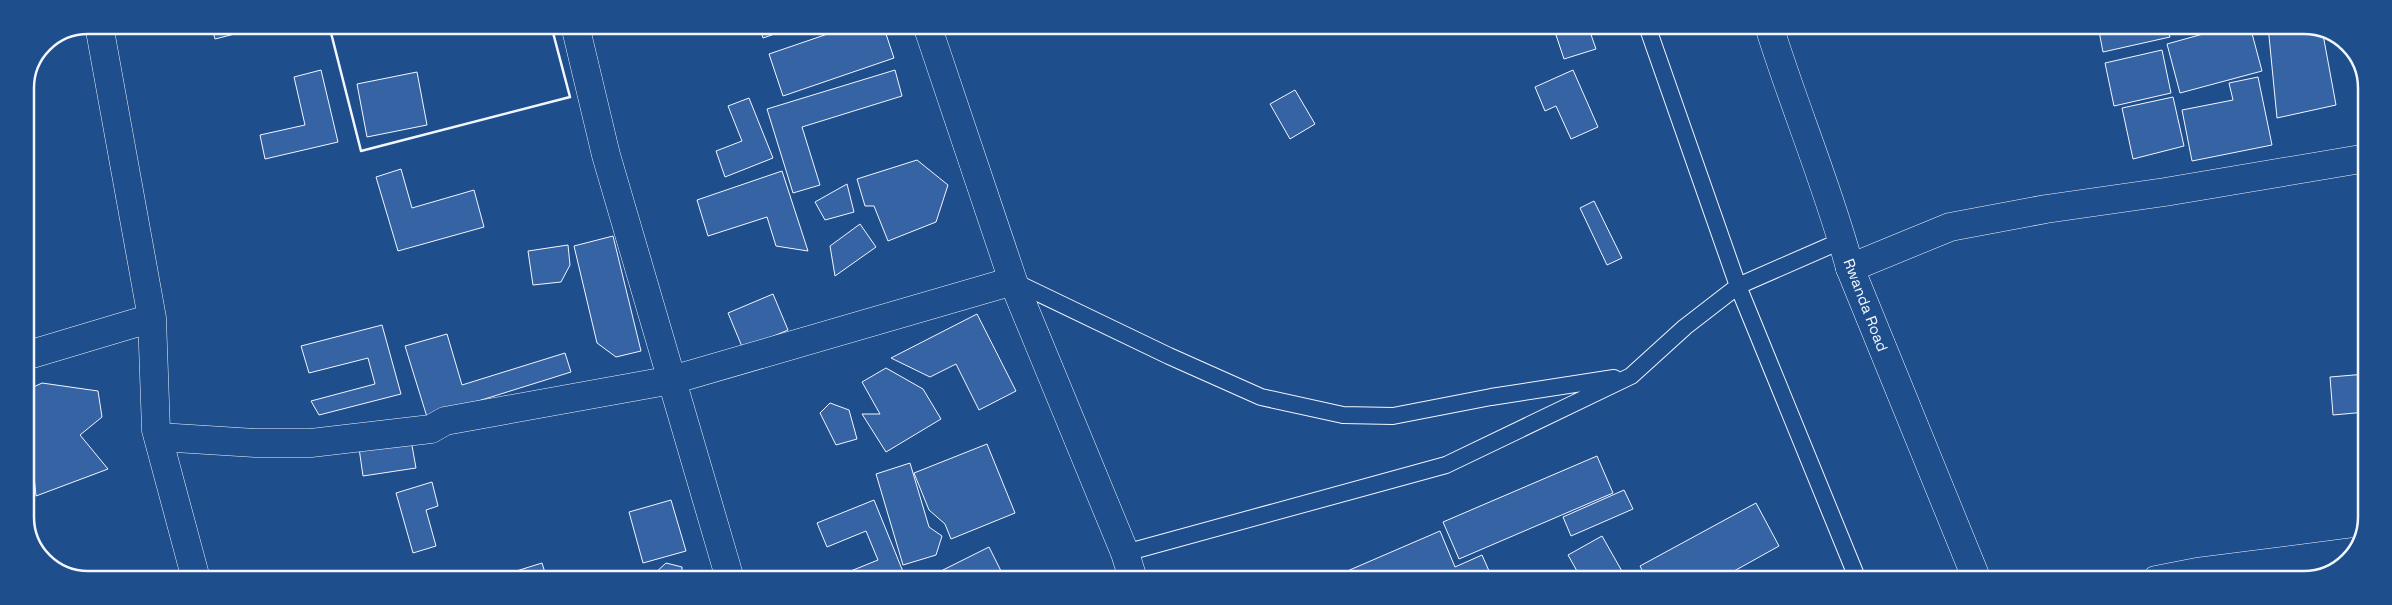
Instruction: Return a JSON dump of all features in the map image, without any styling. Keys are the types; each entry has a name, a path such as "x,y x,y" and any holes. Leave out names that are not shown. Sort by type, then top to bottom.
{"main road":[{"path":"101,34 152,318 156,430 194,571"},
{"path":"576,34 606,155 728,571"},
{"path":"930,34 1013,282 1125,553 1131,571"},
{"name":"Rwanda Road","path":"1772,34 1791,96 1843,240 1850,268 1974,571"},
{"path":"1850,268 1950,227 2046,209 2165,192 2358,160"},
{"path":"158,437 255,443 320,442 430,429 445,421 672,380 1013,282"},
{"path":"34,353 152,318"},
{"path":"2205,571 2344,553"}],"lane":[{"path":"1650,34 1738,286 1854,571"},
{"path":"1125,553 1446,465 1631,376 1685,327 1738,286 1843,240"},
{"path":"1013,282 1169,356 1261,397 1343,415 1393,416 1491,398 1631,376"}],"building":[{"path":"214,34 235,34 215,39"},
{"path":"762,34 774,34 763,38"},
{"path":"828,34 886,34 894,58 783,96 769,54"},
{"path":"1556,34 1591,34 1596,49 1564,59"},
{"path":"2100,34 2169,34 2170,37 2103,52"},
{"path":"2203,34 2252,34 2262,71 2180,93 2167,44"},
{"path":"2269,34 2304,34 2324,38 2336,105 2277,118"},
{"path":"2162,50 2171,93 2114,106 2105,63"},
{"path":"321,70 338,142 265,159 260,135 305,125 294,77"},
{"path":"895,70 902,96 802,127 820,185 793,193 767,109"},
{"path":"1573,70 1598,127 1571,139 1556,106 1545,111 1535,87"},
{"path":"417,72 427,125 367,137 357,84"},
{"path":"2258,77 2272,145 2192,161 2182,110 2233,100 2229,83"},
{"path":"1295,90 1315,124 1290,139 1270,104"},
{"path":"2173,97 2184,146 2133,159 2122,108"},
{"path":"749,98 773,158 725,177 716,151 742,141 728,106"},
{"path":"917,160 948,185 936,222 888,241 874,206 865,206 857,179"},
{"path":"401,169 412,208 474,190 484,227 398,251 376,177"},
{"path":"782,171 808,251 776,246 767,217 708,236 697,200"},
{"path":"847,184 854,212 825,220 815,202"},
{"path":"1594,201 1622,258 1607,265 1580,208"},
{"path":"860,224 876,247 835,276 830,246"},
{"path":"613,236 641,351 616,357 597,343 574,246"},
{"path":"568,245 570,265 561,282 533,285 528,251"},
{"path":"773,294 788,330 743,349 728,313"},
{"path":"977,314 1016,391 979,410 956,364 930,377 891,358"},
{"path":"382,325 401,394 319,415 311,401 375,384 368,358 309,373 301,346"},
{"path":"447,334 462,385 565,353 571,372 427,417 405,346"},
{"path":"886,368 923,389 941,419 886,452 862,414 880,414 862,382"},
{"path":"2358,375 2358,413 2333,415 2330,377"},
{"path":"42,383 98,391 102,417 80,435 108,469 36,496 34,475 34,387"},
{"path":"830,403 849,410 857,439 836,445 820,413"},
{"path":"411,440 416,468 363,476 359,448"},
{"path":"987,444 1015,513 951,539 945,524 929,510 914,473"},
{"path":"1597,456 1613,493 1459,559 1443,522"},
{"path":"910,463 929,527 942,536 936,555 903,565 876,474"},
{"path":"432,482 438,506 426,510 436,546 413,553 396,493"},
{"path":"1624,490 1633,509 1571,536 1563,517"},
{"path":"671,500 686,551 643,563 629,512"},
{"path":"874,500 903,571 851,571 878,560 866,531 827,547 817,523"},
{"path":"1756,503 1779,546 1734,571 1642,571 1640,566"},
{"path":"1440,531 1455,567 1482,555 1489,571 1347,571"},
{"path":"1602,536 1622,571 1577,571 1568,555"},
{"path":"989,547 1001,571 941,571"},
{"path":"542,563 544,571 516,571"},
{"path":"666,563 682,567 682,571 657,571"}],"wall":[{"path":"331,34 361,151 570,97 553,34"}]}
